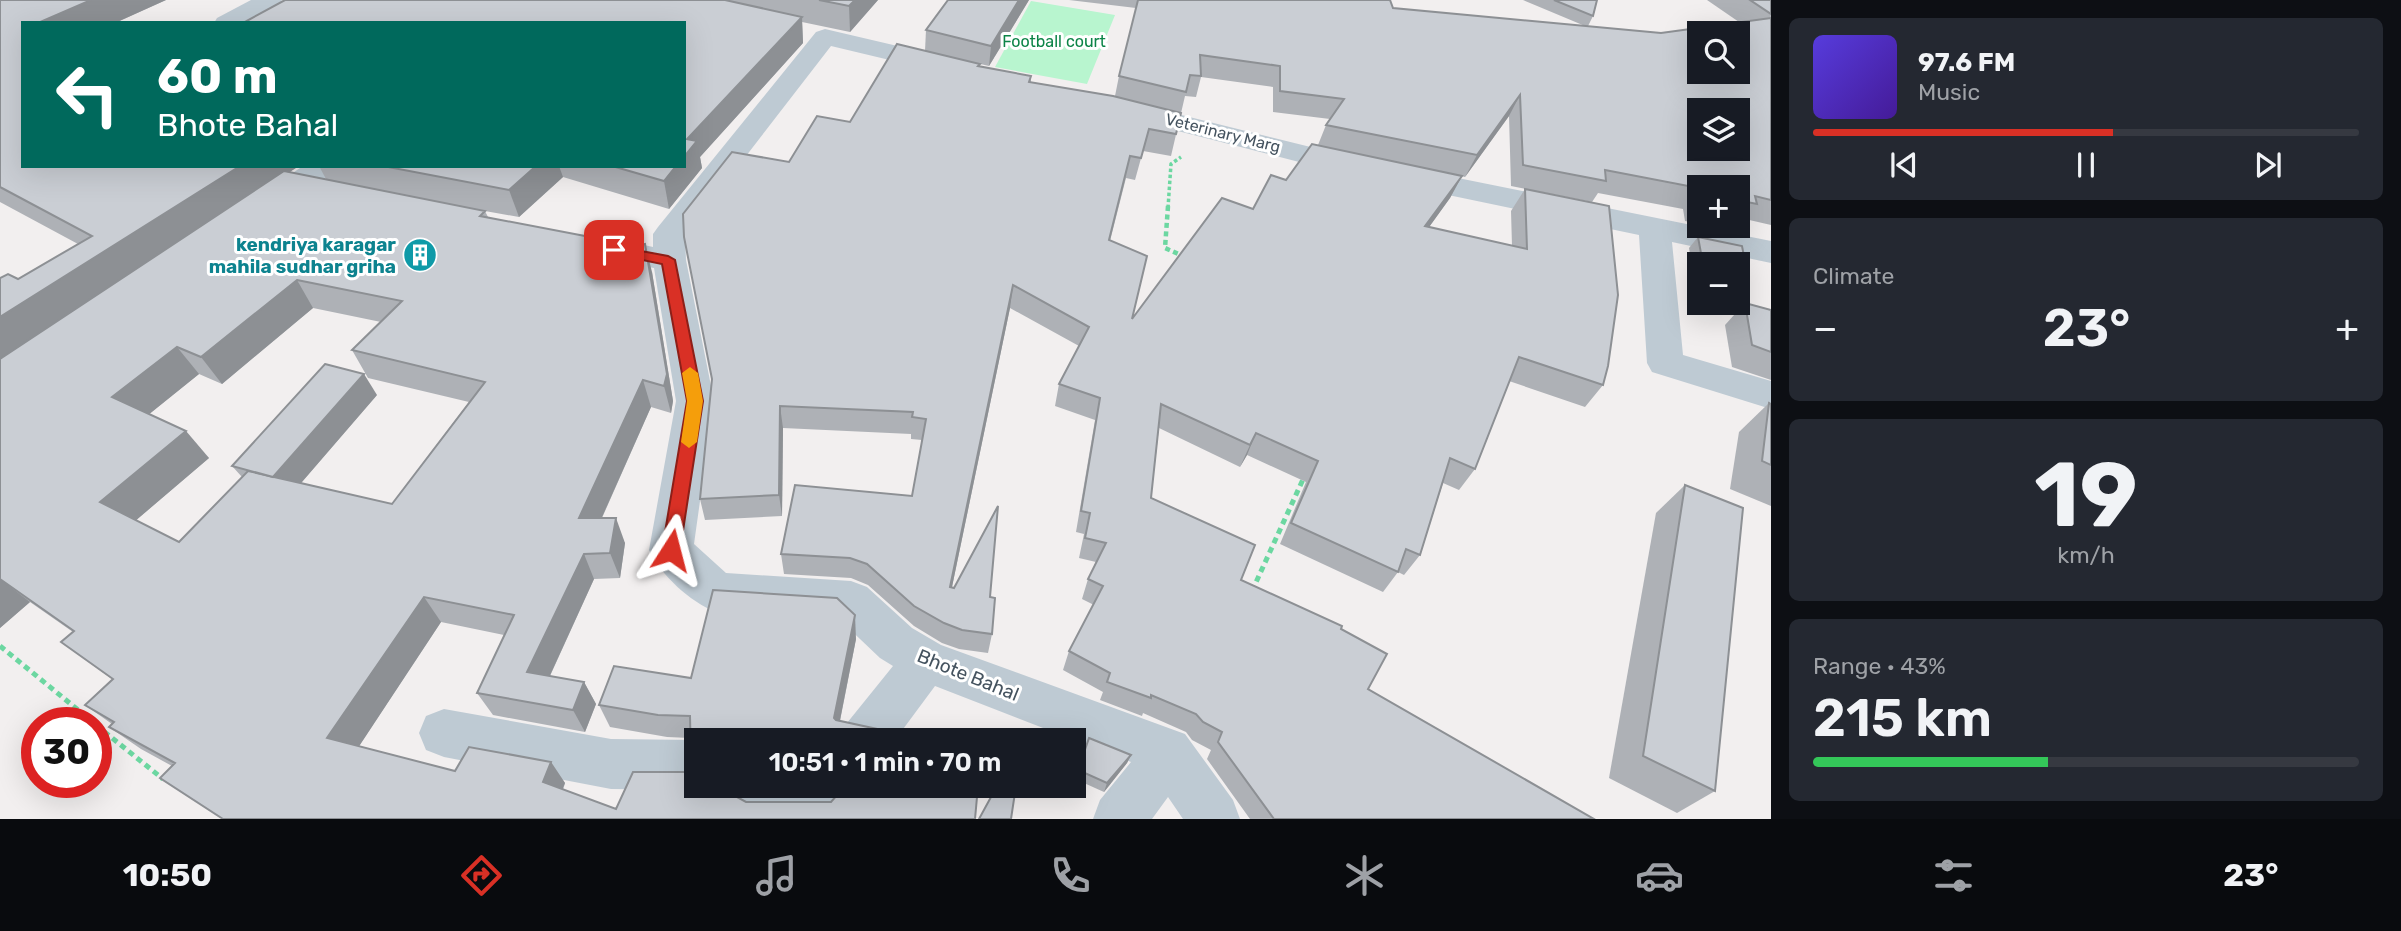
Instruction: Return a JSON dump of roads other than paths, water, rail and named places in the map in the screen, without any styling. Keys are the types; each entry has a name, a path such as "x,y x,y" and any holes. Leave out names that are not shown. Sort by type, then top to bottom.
{"street":[{"path":"230,21 270,0"},
{"path":"614,250 668,260 669,234 812,34 973,72"},
{"name":"Veterinary Marg","path":"1107,105 1338,163 1771,252"},
{"path":"237,225 322,183"},
{"path":"1655,227 1665,362 1771,395"},
{"name":"Bhote Bahal","path":"668,260 695,401 671,550 716,592 851,601 896,643 926,661 1167,751"},
{"path":"874,728 926,661"},
{"path":"444,733 611,764 684,765"},
{"path":"1119,819 1153,775 1167,751 1214,819"},
{"path":"782,798 811,807"}],"place":[{"name":"kendriya karagar mahila sudhar griha","path":"420,255"}],"park label":[{"name":"Football court","path":"1054,41"}]}
